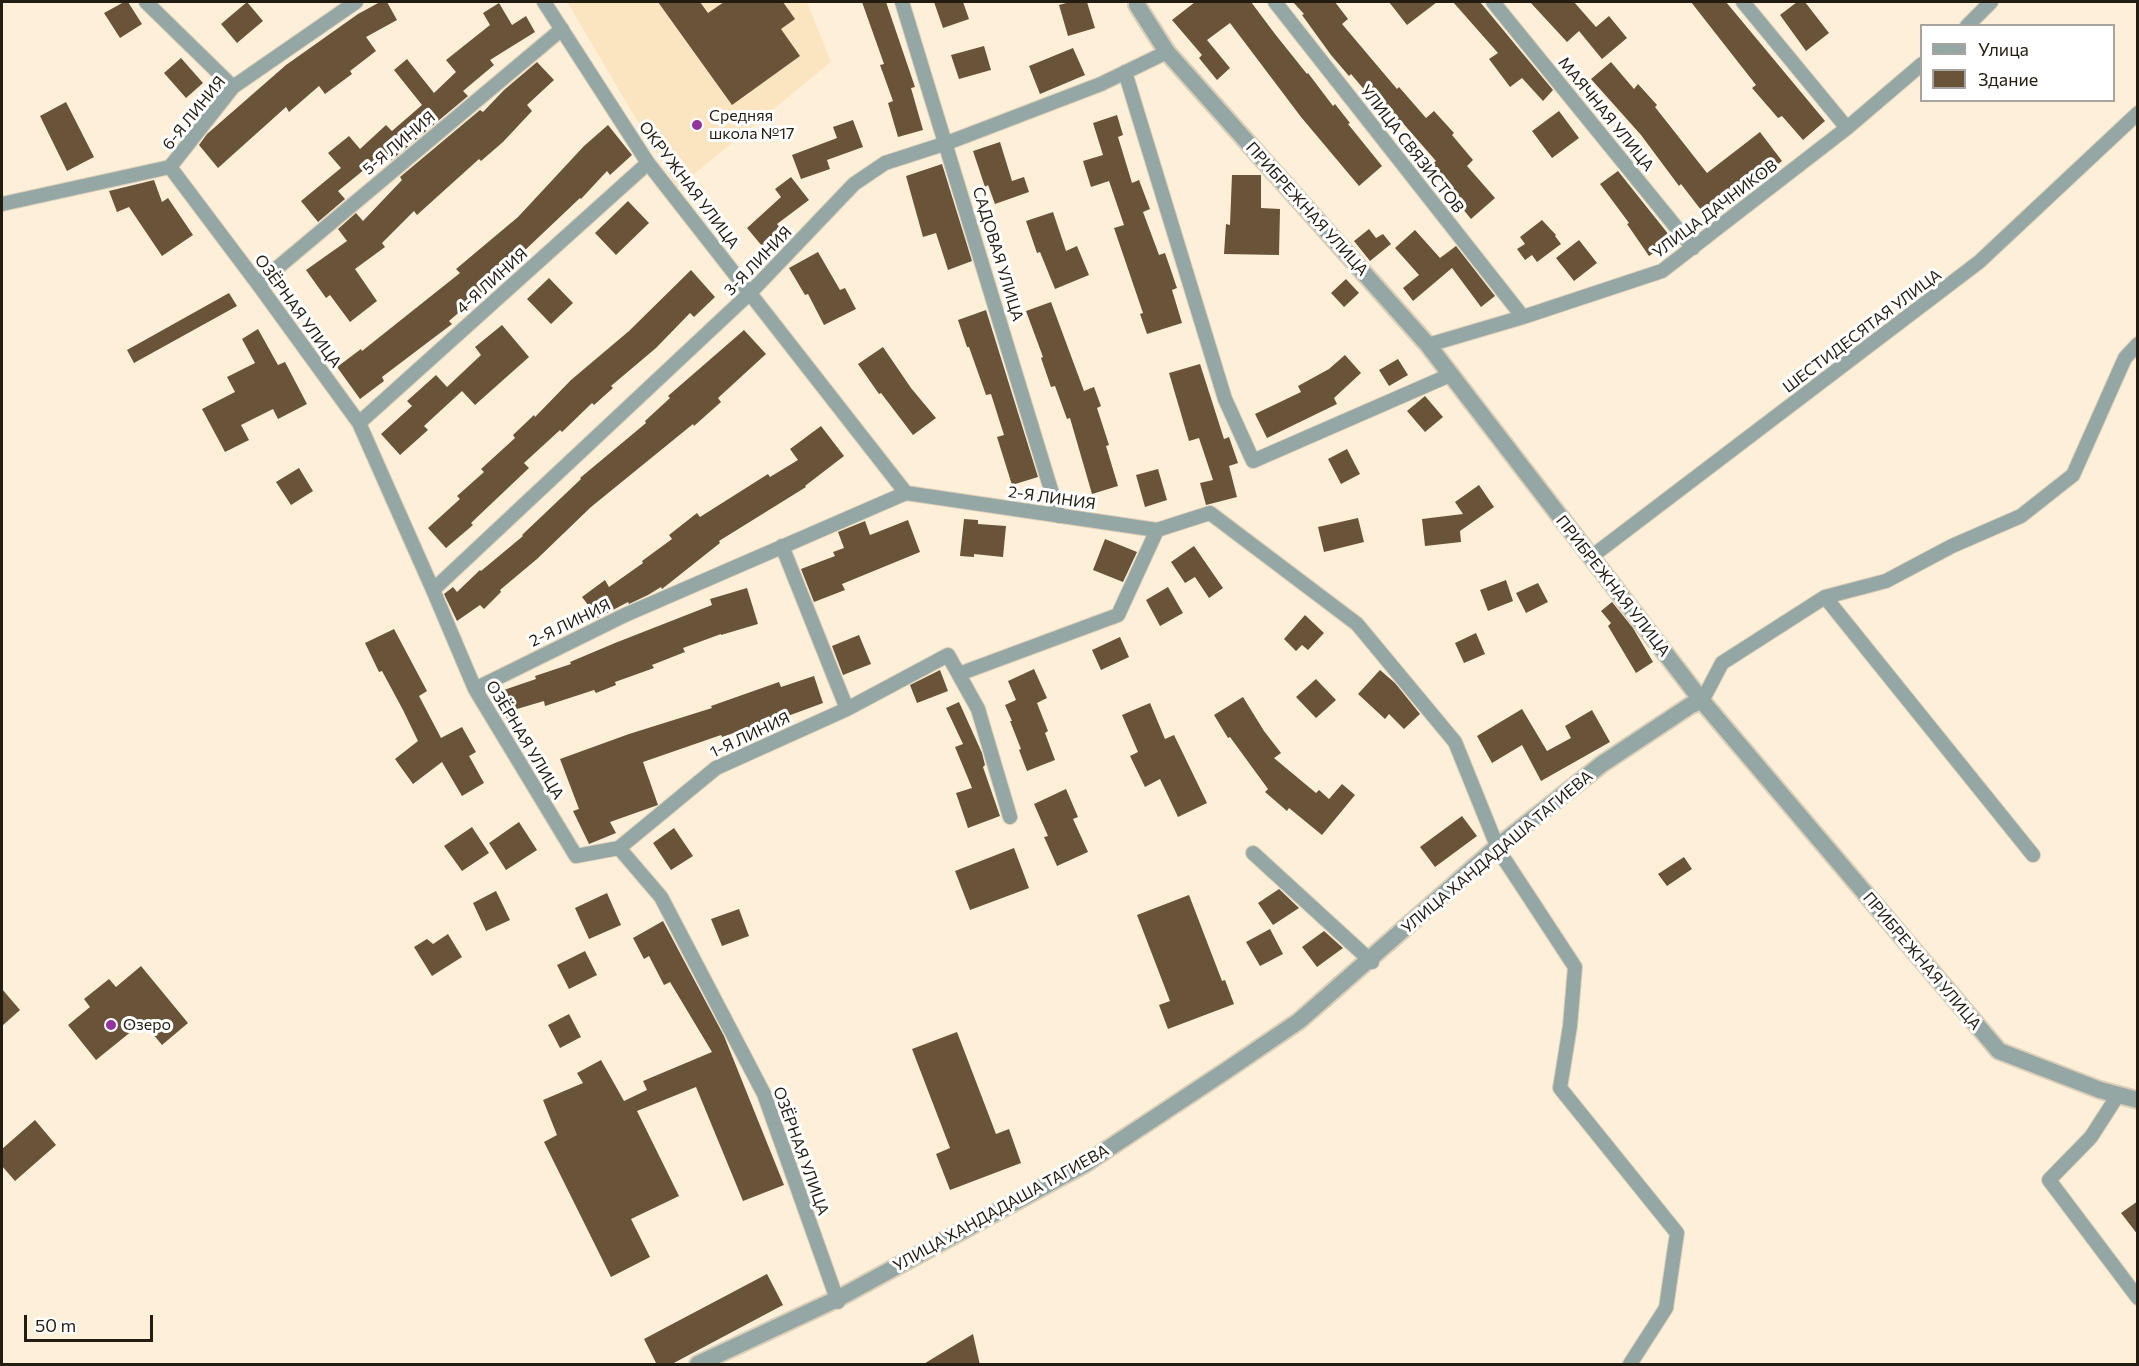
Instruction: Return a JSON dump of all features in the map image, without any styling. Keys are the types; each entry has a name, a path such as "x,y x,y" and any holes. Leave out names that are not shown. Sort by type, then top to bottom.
{"street":[{"path":"146,2 233,87"},
{"name":"6-Я ЛИНИЯ","path":"2,204 170,167 233,87 356,2"},
{"name":"ОКРУЖНАЯ УЛИЦА","path":"544,2 648,163 906,493"},
{"name":"САДОВАЯ УЛИЦА","path":"903,2 1059,516"},
{"name":"УЛИЦА СВЯЗИСТОВ","path":"1275,2 1523,317"},
{"name":"МАЯЧНАЯ УЛИЦА","path":"1493,2 1693,248"},
{"path":"1743,2 1847,128"},
{"path":"1972,2 1982,13"},
{"path":"1969,24 1991,2"},
{"name":"ПРИБРЕЖНАЯ УЛИЦА","path":"1138,3 1167,52 1428,345 1702,701 1999,1052 2118,1095 2138,1100"},
{"name":"5-Я ЛИНИЯ","path":"258,284 562,29"},
{"name":"3-Я ЛИНИЯ","path":"433,590 750,293 854,184 885,163 1101,84 1167,52"},
{"name":"УЛИЦА ДАЧНИКОВ","path":"1428,345 1662,272 1847,128 1920,66"},
{"path":"1125,72 1225,399 1253,461 1450,375"},
{"name":"ШЕСТИДЕСЯТАЯ УЛИЦА","path":"1591,557 1979,262 2138,113"},
{"name":"4-Я ЛИНИЯ","path":"358,423 648,163"},
{"name":"ОЗЁРНАЯ УЛИЦА","path":"170,167 358,423 475,689 576,856 619,848 661,897 764,1094 838,1301"},
{"path":"1702,701 1722,663 1825,597 1886,581 1952,546 2020,516 2073,475 2125,357 2138,344"},
{"name":"2-Я ЛИНИЯ","path":"475,689 625,615 906,493 1157,530 1210,513 1358,624 1455,742 1498,849"},
{"path":"1010,817 978,709 958,674 1118,615 1157,530"},
{"path":"782,546 847,709"},
{"path":"1825,597 2032,855"},
{"name":"1-Я ЛИНИЯ","path":"619,848 716,768 847,709 948,655 958,674"},
{"name":"УЛИЦА ХАНДАДАША ТАГИЕВА","path":"707,1365 838,1301 1084,1169 1296,1028 1498,849 1604,766 1702,701"},
{"path":"1498,849 1575,967 1570,1026 1560,1088 1677,1233 1666,1308 1630,1365"},
{"path":"1253,852 1371,961"},
{"path":"2118,1095 2091,1137 2049,1180 2138,1298"},
{"name":"УЛИЦА ХАНДАДАША ТАГИЕВА","path":"698,1365 838,1301"}],"shaded area":[{"name":"Средняя школа №17","path":"567,2 807,2 831,62 677,188"}],"building":[{"path":"128,2 142,24 120,38 104,13"},
{"path":"247,2 263,21 237,43 221,24"},
{"path":"380,2 387,2 397,20 366,37 376,51 350,71 352,74 325,94 319,86 289,112 286,107 218,168 199,145 207,134 286,65 358,14"},
{"path":"658,2 700,2 708,13 724,2 783,2 795,19 781,29 800,56 732,105"},
{"path":"862,2 886,2 915,87 911,88 923,130 898,137 888,103 893,101 880,65 884,64"},
{"path":"934,2 963,2 969,19 943,28"},
{"path":"1070,2 1087,2 1095,28 1068,36 1059,5"},
{"path":"1195,2 1251,2 1333,106 1335,104 1382,166 1359,186 1301,117 1230,23 1207,40 1230,68 1217,80 1199,58 1202,55 1172,20"},
{"path":"1293,2 1335,2 1348,19 1342,24 1397,89 1399,87 1426,118 1434,111 1454,133 1452,135 1473,160 1467,166 1495,198 1471,219 1429,167 1436,161 1401,121 1393,128 1375,108 1378,106 1351,74 1349,76 1331,55 1302,15 1304,14"},
{"path":"1389,2 1437,2 1407,25"},
{"path":"1453,2 1480,2 1553,90 1543,101 1522,78 1510,87 1489,59 1498,53"},
{"path":"1530,2 1574,2 1596,27 1609,16 1627,38 1602,59 1579,31 1567,42"},
{"path":"1691,2 1726,2 1825,121 1803,140 1782,116 1778,118 1752,88 1756,85"},
{"path":"1797,2 1805,2 1829,33 1806,51 1780,15"},
{"path":"499,3 512,25 526,16 535,32 490,60 494,65 463,91 468,96 388,163 381,156 338,191 345,199 318,222 301,201 341,168 328,153 349,136 360,149 386,125 392,131 422,105 394,70 407,59 434,93 456,72 446,60 490,25 483,13"},
{"path":"984,46 991,70 959,79 951,55"},
{"path":"1073,48 1085,75 1040,94 1029,66"},
{"path":"181,58 203,83 186,98 164,73"},
{"path":"537,62 554,80 527,105 532,111 503,142 481,161 479,159 417,215 414,211 382,243 385,247 355,269 377,301 350,322 330,295 326,298 306,270 347,241 338,229 356,213 363,221 402,180 400,177 480,110 483,112 504,90"},
{"path":"1611,62 1634,89 1638,84 1657,105 1655,107 1707,173 1760,132 1782,161 1708,219 1681,184 1679,186 1641,135 1591,79"},
{"path":"66,102 94,157 67,171 40,116"},
{"path":"1559,111 1579,138 1552,158 1532,131"},
{"path":"1117,115 1123,135 1118,137 1132,183 1139,180 1150,209 1143,212 1159,255 1165,253 1177,288 1172,290 1182,323 1147,334 1140,314 1143,313 1114,228 1124,225 1109,181 1091,187 1083,161 1103,155 1093,123"},
{"path":"853,120 863,147 827,160 830,169 801,179 792,155 837,138 833,127"},
{"path":"608,125 632,155 610,175 607,171 581,199 504,270 506,272 449,321 452,324 382,377 384,381 360,399 337,367 361,349 362,351 460,273 456,269 518,217 584,146"},
{"path":"1000,142 1012,181 1024,177 1029,192 995,204 988,185 985,187 973,151"},
{"path":"942,164 972,261 948,270 936,233 923,237 906,176"},
{"path":"1618,171 1673,240 1649,256 1627,224 1629,223 1600,184"},
{"path":"1232,175 1261,175 1261,208 1280,209 1279,255 1224,254 1226,224 1230,225"},
{"path":"791,177 809,200 777,224 782,230 762,246 747,228 781,197 775,189"},
{"path":"154,180 162,202 168,198 193,235 162,256 129,207 117,212 109,191"},
{"path":"628,201 649,223 616,255 595,233"},
{"path":"1053,212 1066,251 1077,246 1089,275 1055,289 1040,252 1037,253 1026,221"},
{"path":"1542,220 1561,244 1537,262 1532,255 1525,260 1517,249 1525,244 1520,237"},
{"path":"1369,229 1376,238 1383,234 1391,244 1370,261 1354,241"},
{"path":"1415,230 1440,258 1456,246 1495,296 1481,307 1452,268 1413,301 1403,288 1419,275 1395,248"},
{"path":"1579,240 1597,263 1574,281 1556,258"},
{"path":"818,252 840,290 845,288 856,309 824,325 808,294 805,295 789,268"},
{"path":"691,270 715,297 694,317 690,313 656,348 611,386 613,388 594,405 592,403 562,432 560,430 524,463 529,468 471,523 473,525 446,548 428,528 460,499 457,496 484,472 481,469 515,438 513,435 534,415 535,417 571,380 629,331"},
{"path":"549,278 573,303 551,324 527,299"},
{"path":"1346,279 1359,293 1344,307 1331,293"},
{"path":"229,293 237,306 134,363 127,350"},
{"path":"1051,302 1084,391 1094,387 1101,406 1097,408 1109,445 1106,446 1118,486 1092,494 1070,418 1067,419 1055,386 1051,387 1026,311"},
{"path":"986,310 1038,477 1012,485 997,437 1004,435 991,394 986,395 958,320"},
{"path":"502,325 529,357 475,405 462,391 424,426 428,430 400,455 381,434 412,406 407,401 436,375 447,387 481,355 475,347"},
{"path":"258,329 278,365 285,362 307,404 278,419 273,409 241,425 249,440 225,452 202,409 235,392 227,377 255,363 242,339"},
{"path":"744,330 766,354 718,398 721,402 591,507 537,559 500,590 501,592 484,609 480,605 457,621 444,594 453,587 457,592 480,570 523,536 580,478 646,423 645,421 670,398 668,396"},
{"path":"883,347 911,388 936,418 913,435 858,364"},
{"path":"1345,355 1361,373 1334,398 1337,404 1267,438 1255,414 1301,392 1298,386 1329,369"},
{"path":"1398,359 1408,375 1389,386 1379,370"},
{"path":"1200,364 1224,439 1229,437 1238,463 1229,466 1237,497 1206,505 1200,483 1213,480 1199,438 1189,441 1169,373"},
{"path":"1425,396 1443,417 1425,432 1407,411"},
{"path":"821,426 844,456 806,487 719,541 720,543 662,589 661,587 598,618 582,597 605,580 609,587 643,563 642,561 672,539 669,535 697,513 700,517 768,474 770,477 798,460 790,449"},
{"path":"1347,449 1360,474 1341,484 1328,459"},
{"path":"299,468 313,491 291,505 276,482"},
{"path":"1158,469 1167,500 1145,507 1136,475"},
{"path":"1479,485 1494,507 1460,531 1461,542 1425,546 1422,519 1463,514 1455,502"},
{"path":"1358,518 1364,542 1324,552 1318,527"},
{"path":"964,519 978,520 978,524 1006,526 1003,557 974,554 974,557 960,556"},
{"path":"908,520 920,552 842,584 845,590 814,602 801,569 835,556 833,552 844,548 838,532 865,521 870,535"},
{"path":"1105,539 1137,552 1123,582 1093,570"},
{"path":"1194,546 1223,588 1209,598 1195,577 1185,583 1171,562"},
{"path":"1506,580 1513,601 1488,611 1480,590"},
{"path":"1538,583 1548,602 1526,613 1516,593"},
{"path":"1168,587 1183,613 1160,626 1146,600"},
{"path":"747,588 758,624 683,648 685,652 652,665 654,668 615,682 616,685 596,693 594,690 545,706 544,701 517,709 520,718 508,722 498,692 536,679 535,676 571,664 570,662 615,643 712,605 710,599"},
{"path":"1612,602 1633,628 1653,662 1636,673 1608,626 1611,623 1601,611"},
{"path":"1305,615 1324,633 1308,650 1302,645 1296,651 1284,639"},
{"path":"394,629 427,691 419,696 441,738 462,727 476,752 469,756 484,783 462,796 442,762 413,784 395,759 418,741 365,643"},
{"path":"1476,633 1485,654 1464,663 1455,643"},
{"path":"859,635 871,664 843,675 832,646"},
{"path":"1120,637 1129,657 1101,670 1092,650"},
{"path":"1034,669 1047,698 1037,703 1048,731 1045,733 1055,760 1027,771 1005,705 1016,700 1008,681"},
{"path":"940,670 948,691 917,703 910,685"},
{"path":"1380,670 1395,683 1420,714 1404,729 1389,714 1385,719 1358,694"},
{"path":"814,676 823,703 758,727 757,725 722,737 721,735 643,762 658,805 610,822 616,833 589,844 573,811 579,809 560,759 712,708 711,706 779,682 781,687"},
{"path":"1316,679 1336,700 1316,718 1296,697"},
{"path":"1243,697 1281,753 1274,758 1316,793 1319,790 1329,799 1342,784 1355,795 1322,835 1289,808 1287,811 1265,792 1268,789 1230,737 1228,738 1214,715"},
{"path":"959,702 982,753 985,765 983,767 1000,816 968,828 956,793 972,788 955,747 963,744 946,708"},
{"path":"1150,703 1165,739 1174,735 1207,803 1178,817 1160,779 1145,787 1130,756 1138,752 1122,715"},
{"path":"1522,709 1547,751 1571,738 1565,726 1592,710 1610,742 1541,781 1522,745 1492,763 1477,736"},
{"path":"1066,789 1078,817 1073,819 1088,852 1057,866 1044,837 1048,836 1034,804"},
{"path":"1462,816 1477,836 1435,867 1420,847"},
{"path":"519,822 537,850 506,870 489,843"},
{"path":"472,827 489,853 462,871 444,846"},
{"path":"674,828 693,856 671,870 653,843"},
{"path":"1014,848 1029,888 970,910 955,871"},
{"path":"1684,857 1692,869 1667,886 1658,874"},
{"path":"1279,889 1299,908 1273,925 1258,903"},
{"path":"496,891 510,920 486,931 473,903"},
{"path":"607,893 621,925 589,939 575,908"},
{"path":"1189,895 1222,981 1225,980 1234,1004 1168,1029 1159,1005 1170,1001 1137,915"},
{"path":"739,909 749,936 722,946 711,919"},
{"path":"663,921 724,1036 784,1185 743,1201 696,1087 637,1111 679,1196 631,1219 650,1257 611,1277 544,1142 557,1135 543,1100 583,1083 577,1073 601,1060 624,1101 647,1090 643,1081 712,1052 670,982 664,985 649,956 644,959 633,938"},
{"path":"1270,929 1283,954 1260,966 1246,942"},
{"path":"1324,931 1343,948 1317,967 1302,947"},
{"path":"448,934 462,957 432,976 414,947 427,939 433,944"},
{"path":"585,951 597,975 569,989 557,965"},
{"name":"Озеро","path":"141,966 188,1023 162,1045 143,1022 96,1060 68,1025 90,1007 84,999 109,979 116,987"},
{"path":"2,989 20,1010 2,1026"},
{"path":"569,1014 581,1037 560,1048 548,1025"},
{"path":"957,1032 996,1134 1009,1129 1021,1163 950,1190 936,1154 950,1148 912,1049"},
{"path":"35,1120 56,1145 15,1181 2,1166 2,1149"},
{"path":"2138,1201 2138,1235 2121,1213"},
{"path":"767,1274 783,1305 670,1365 657,1365 644,1339"},
{"path":"973,1334 980,1365 922,1365"}],"place":[{"name":"Средняя школа №17","path":"697,125"},
{"name":"Озеро","path":"111,1025"}]}
